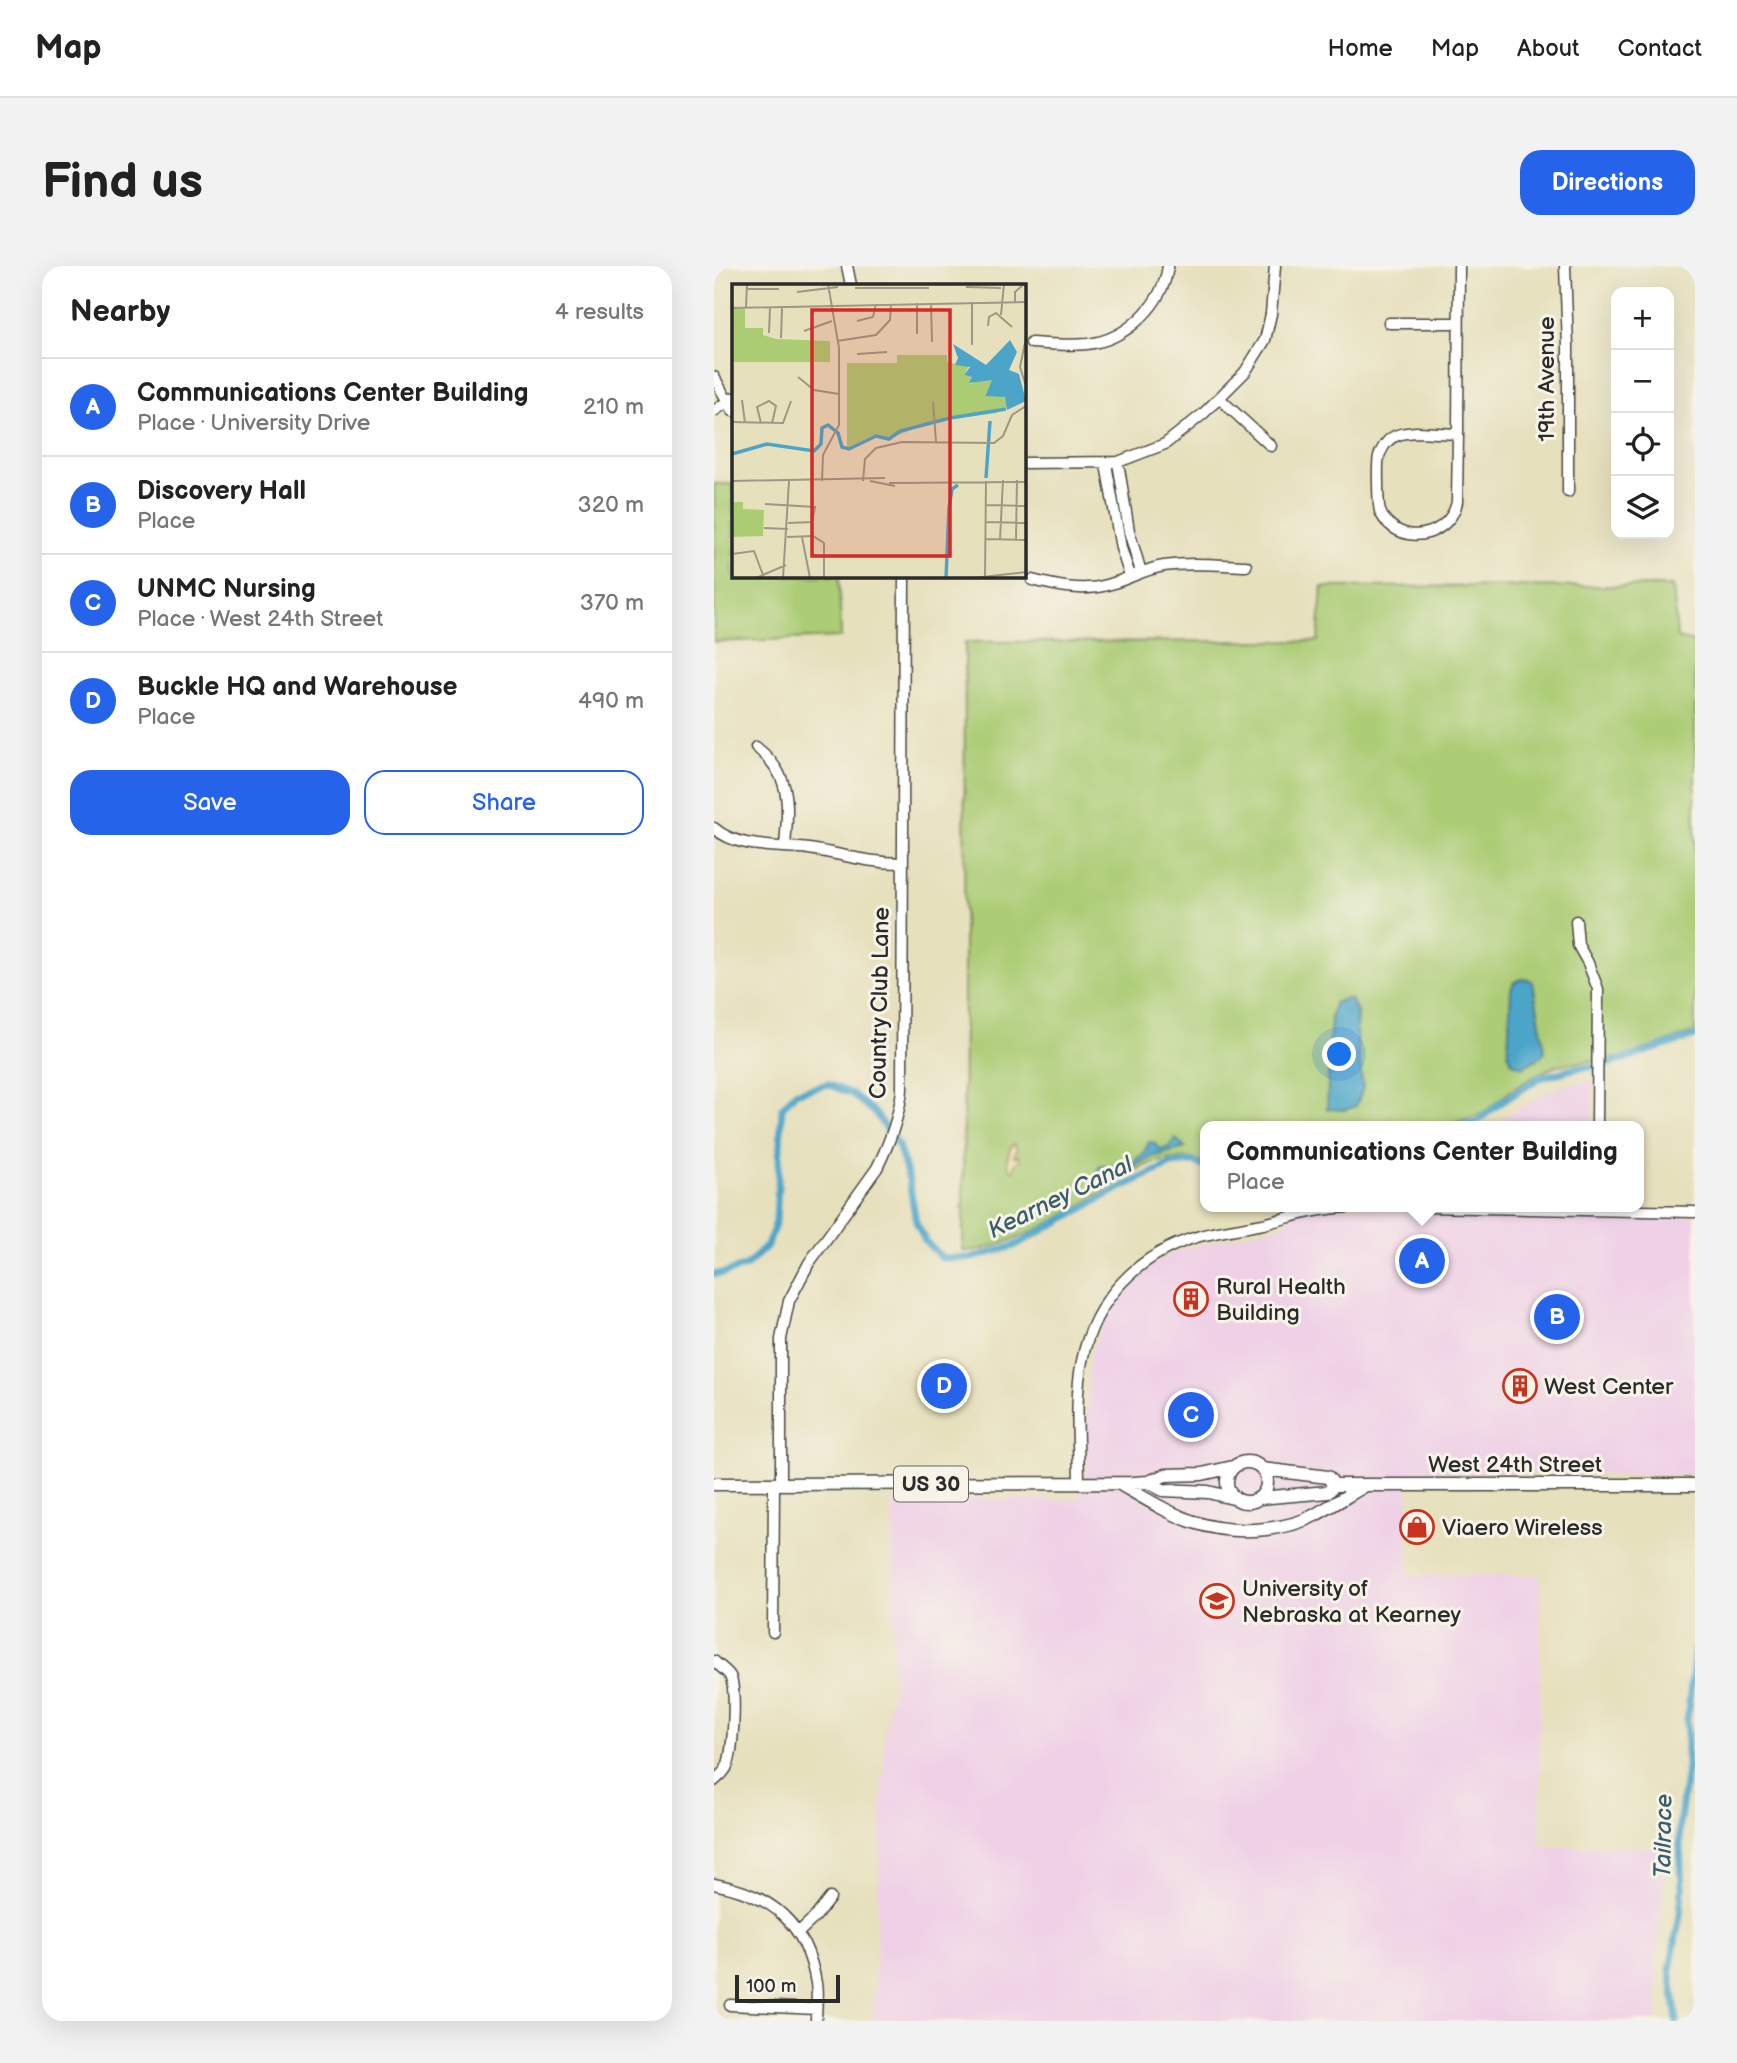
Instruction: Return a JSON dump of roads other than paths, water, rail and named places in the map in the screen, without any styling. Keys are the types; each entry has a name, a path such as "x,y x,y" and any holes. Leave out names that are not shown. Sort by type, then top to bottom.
{"main road":[{"name":"US 30","path":"714,1484 1120,1484 1148,1482 1166,1475 1202,1474 1244,1462 1250,1462 1262,1469"},
{"path":"1233,1466 1226,1482 1233,1498"},
{"name":"West 24th Street","path":"1262,1469 1328,1477 1334,1485"},
{"path":"1259,1498 1264,1494 1267,1483 1262,1469"},
{"name":"US 30","path":"1148,1482 1163,1490 1208,1492 1245,1502 1259,1498"},
{"path":"1120,1484 1190,1522 1220,1530 1245,1531 1283,1527 1299,1522 1366,1485"},
{"name":"West 24th Street","path":"1259,1498 1328,1492 1334,1485 1695,1485"}],"street":[{"path":"847,266 851,284"},
{"path":"1031,343 1088,344 1123,332 1144,314 1161,294 1168,266"},
{"path":"1026,463 1118,463 1165,444 1203,414 1245,372 1265,340 1271,314 1275,266"},
{"path":"1458,434 1399,434 1387,442 1379,456 1380,511 1396,530 1430,534 1440,529 1455,512 1457,502 1458,434 1458,323 1459,266"},
{"name":"19th Avenue","path":"1565,266 1568,492"},
{"path":"1389,323 1458,323"},
{"path":"714,376 731,404 714,411"},
{"path":"1219,398 1271,446"},
{"path":"1118,463 1135,574"},
{"path":"1106,464 1119,539 1135,574"},
{"path":"1031,580 1060,587 1086,589 1108,585 1163,566 1246,566"},
{"name":"Country Club Lane","path":"773,1632 781,1339 789,1301 809,1263 877,1168 896,1119 902,1090 904,578"},
{"path":"756,747 769,757 786,786 788,813 785,847"},
{"path":"714,828 725,837 773,847 809,849 864,861 902,863"},
{"path":"1576,920 1578,945 1598,989 1597,1121"},
{"path":"1644,1210 1695,1212"},
{"path":"1079,1484 1081,1364 1097,1315 1122,1280 1141,1264 1167,1249 1199,1237 1309,1212"},
{"path":"714,1661 730,1676 734,1690 734,1712 728,1764 714,1781"},
{"path":"714,1884 745,1891 772,1905 799,1931 817,1985 816,2021"},
{"path":"799,1931 817,1916 830,1898"},
{"path":"730,2005 816,2009"}],"water":[{"path":"1531,980 1533,983 1545,1051 1542,1056 1523,1067 1512,1063 1508,1052 1511,990 1514,982"},
{"path":"1351,999 1357,1013 1356,1034 1363,1088 1356,1106 1345,1110 1327,1109 1331,1017 1334,1003"},
{"path":"1175,1138 1185,1148 1152,1157 1100,1184 1096,1180 1100,1166 1120,1167 1130,1164 1144,1153 1149,1142 1153,1142 1161,1150 1169,1147"}],"waterway":[{"name":"Kearney Canal","path":"1477,1121 1539,1078 1577,1068 1602,1066 1695,1036"},
{"name":"Kearney Canal","path":"714,1274 746,1266 767,1246 776,1222 782,1108 795,1093 828,1084 852,1094 876,1114 898,1145 909,1180 916,1222 926,1242 942,1258 972,1258 1014,1246 1120,1188 1171,1164 1195,1162 1200,1164"},
{"name":"Tailrace","path":"1677,2021 1670,1969 1680,1915 1682,1888 1679,1826 1687,1769 1687,1720 1695,1650"}],"place":[{"name":"Communications Center Building","path":"1422,1261"},
{"name":"Rural Health Building","path":"1191,1299"},
{"name":"Discovery Hall","path":"1557,1317"},
{"name":"Buckle HQ and Warehouse","path":"944,1386"},
{"name":"West Center","path":"1520,1386"},
{"name":"UNMC Nursing","path":"1191,1415"},
{"name":"Viaero Wireless","path":"1417,1527"},
{"name":"University of Nebraska at Kearney","path":"1217,1601"}]}
